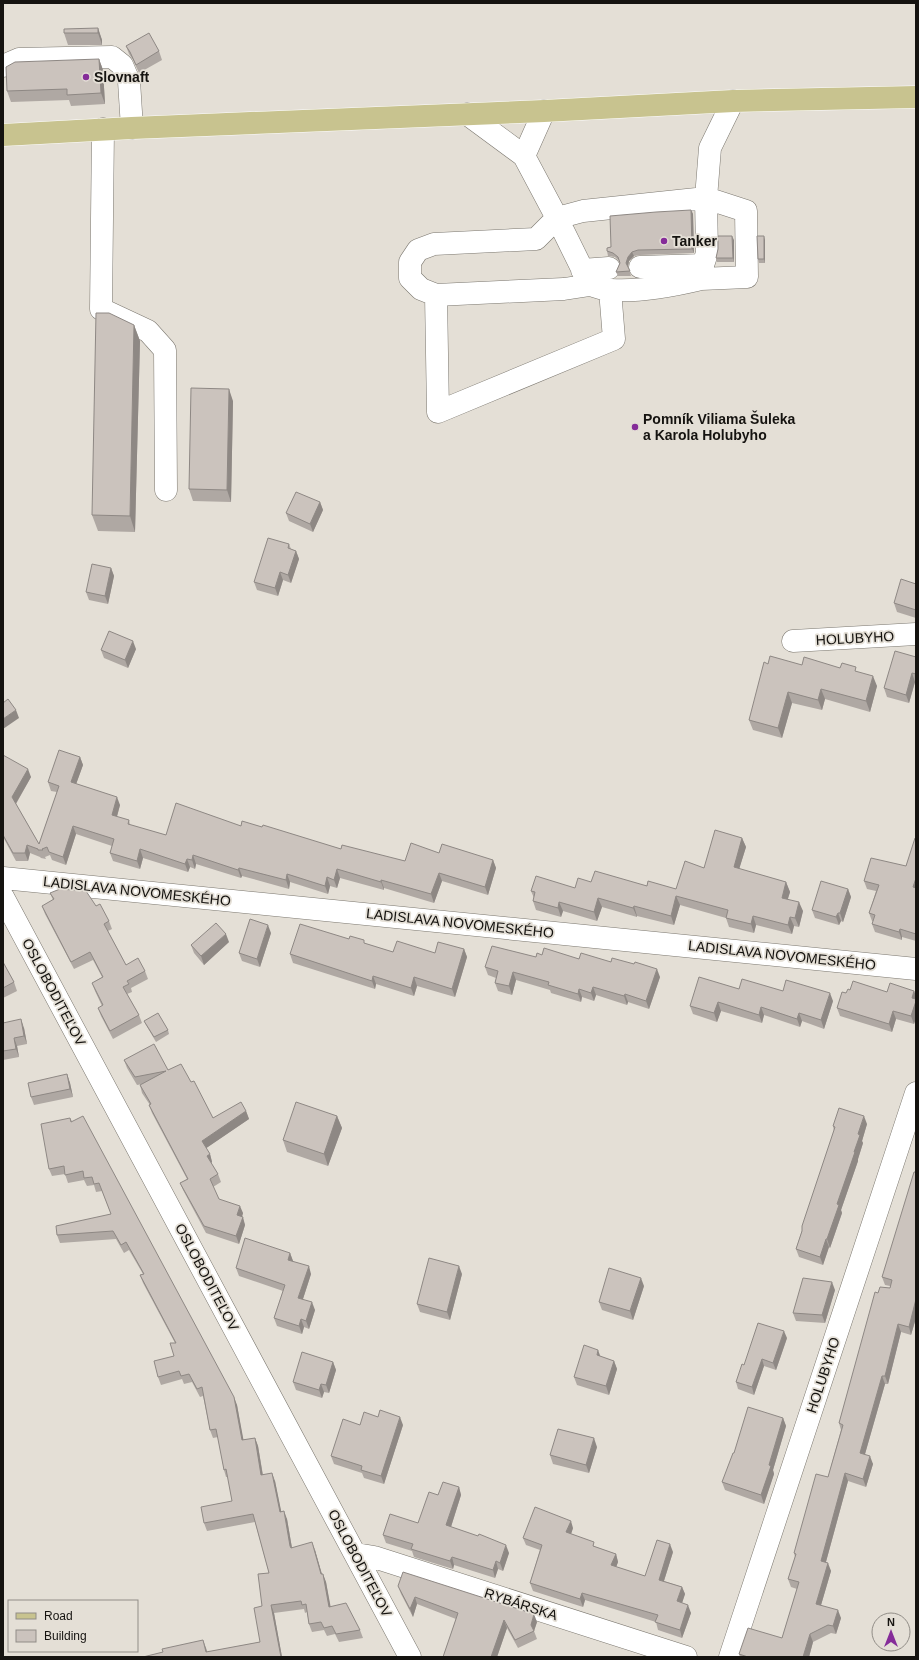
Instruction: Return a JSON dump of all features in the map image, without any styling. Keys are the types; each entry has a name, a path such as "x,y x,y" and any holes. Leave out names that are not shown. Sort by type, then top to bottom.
{"main road":[{"path":"4,135 103,129 544,111 733,101 916,97"}],"street":[{"path":"3,66 19,59 112,57 122,65 129,81 132,128"},
{"path":"640,267 702,272 747,277 746,211 706,198 583,211 557,218 536,238 434,244 418,250 410,262 410,278 421,289 436,295 564,289 594,282 639,290 679,284 702,272 707,253 706,198 710,148 733,101"},
{"path":"524,156 544,111"},
{"path":"436,295 438,412 614,339 594,282 557,218 524,156 467,114"},
{"path":"103,129 101,309 148,331 165,350 166,490"},
{"path":"594,282 609,268"},
{"name":"HOLUBYHO","path":"793,641 916,634"},
{"name":"LADISLAVA NOVOMESKÉHO","path":"3,878 916,969"},
{"name":"OSLOBODITEĽOV","path":"3,898 410,1657"},
{"name":"HOLUBYHO","path":"730,1657 916,1093"},
{"name":"RYBÁRSKA","path":"356,1554 374,1557 686,1657"}],"building":[{"path":"98,28 98,33 64,33 64,29"},
{"path":"149,33 159,51 136,65 126,46"},
{"path":"99,59 101,93 67,95 67,89 7,91 6,67 15,62"},
{"path":"691,210 692,249 638,250 632,252 628,257 626,263 630,271 616,272 620,263 618,257 607,251 607,248 611,247 610,216"},
{"path":"718,236 732,236 733,258 716,258"},
{"path":"757,236 764,236 764,259 758,259"},
{"path":"96,313 109,313 134,325 130,516 92,515"},
{"path":"191,388 229,389 227,490 189,489"},
{"path":"296,492 320,502 310,524 286,513"},
{"path":"268,538 289,544 288,548 296,551 288,575 280,572 275,588 254,582"},
{"path":"92,564 111,568 105,596 86,592"},
{"path":"901,579 916,584 916,610 894,603"},
{"path":"109,631 133,641 125,660 101,650"},
{"path":"895,651 916,657 916,674 912,673 906,695 884,688"},
{"path":"770,656 802,665 804,657 840,668 842,663 856,667 855,671 873,676 866,701 821,689 818,700 788,692 778,728 749,720 764,662 768,664"},
{"path":"8,699 16,710 3,719 3,703"},
{"path":"59,750 80,757 71,782 117,797 112,815 129,820 128,824 166,835 176,803 241,826 242,821 262,827 263,825 341,849 342,845 405,861 411,843 439,853 442,844 493,860 485,887 439,873 431,894 381,880 381,882 337,869 334,880 327,877 325,886 287,874 286,880 239,868 238,870 193,855 192,860 187,859 185,864 140,849 137,861 110,853 114,839 73,826 63,857 49,852 47,847 42,849 43,850 38,850 27,845 25,853 13,853 3,835 3,755 28,769 12,797 39,844 59,786 48,782"},
{"path":"715,830 742,838 734,867 786,882 782,898 799,902 795,918 790,917 788,925 753,916 751,924 726,918 728,910 676,896 671,916 634,906 633,908 598,898 594,912 559,902 558,908 533,901 535,892 531,891 536,876 575,888 578,878 591,882 595,871 647,886 648,881 676,889 685,861 704,868"},
{"path":"915,838 916,878 913,887 916,888 916,934 900,929 899,932 872,924 875,915 869,913 879,885 864,881 871,858 906,866"},
{"path":"821,881 848,889 840,913 838,913 836,917 812,910"},
{"path":"60,889 86,891 96,906 100,904 109,921 104,924 126,965 138,958 145,971 127,981 129,984 123,987 139,1015 110,1031 98,1008 103,1005 92,983 103,977 90,952 71,962 42,906 54,899 50,893"},
{"path":"250,919 268,925 257,959 239,953"},
{"path":"216,923 226,934 201,956 191,945"},
{"path":"300,924 349,939 350,936 364,940 364,943 393,952 397,941 435,953 438,942 464,949 452,989 414,977 411,988 373,976 372,981 290,954"},
{"path":"492,946 536,957 537,953 542,955 544,948 579,959 581,953 611,962 612,958 634,964 635,962 657,969 646,1001 625,994 624,996 593,987 591,993 579,989 578,994 548,985 549,982 513,972 509,986 495,983 498,971 485,967"},
{"path":"3,962 14,982 3,988"},
{"path":"699,977 739,989 742,979 783,991 786,980 830,993 821,1020 799,1013 797,1019 761,1007 759,1015 718,1002 714,1013 690,1006"},
{"path":"853,981 887,992 890,983 914,991 912,998 916,999 916,1001 911,1016 893,1011 889,1024 837,1008 842,992 846,993 848,989 850,990"},
{"path":"158,1013 168,1030 154,1037 144,1021"},
{"path":"21,1019 24,1036 14,1038 16,1049 3,1051 3,1023"},
{"path":"154,1044 168,1070 181,1064 191,1082 194,1081 213,1118 241,1102 246,1111 202,1141 210,1154 207,1156 218,1174 210,1179 219,1199 240,1206 237,1215 243,1217 236,1236 204,1226 180,1183 188,1179 140,1085 166,1071 135,1077 124,1060"},
{"path":"67,1074 70,1089 31,1097 28,1083"},
{"path":"296,1102 337,1116 324,1154 283,1140"},
{"path":"839,1108 864,1116 858,1134 860,1135 855,1152 837,1204 839,1205 820,1257 796,1249 802,1231 802,1226 835,1127 833,1126"},
{"path":"83,1116 234,1397 242,1440 255,1438 261,1475 272,1473 280,1512 284,1511 291,1548 312,1542 321,1574 323,1574 329,1607 346,1603 360,1630 336,1634 332,1626 324,1628 321,1622 309,1624 306,1604 302,1605 301,1601 271,1605 281,1657 143,1657 163,1652 162,1649 203,1640 206,1652 260,1642 254,1608 262,1606 258,1574 269,1573 253,1514 204,1523 201,1507 232,1501 216,1429 210,1430 202,1387 197,1389 189,1374 181,1376 179,1371 158,1377 154,1361 174,1356 170,1343 176,1343 140,1275 144,1274 126,1242 121,1245 113,1231 57,1235 56,1226 111,1214 99,1183 94,1184 92,1177 84,1178 83,1171 65,1175 64,1166 49,1169 41,1124 70,1118 71,1122"},
{"path":"914,1172 916,1172 916,1299 909,1327 898,1324 885,1376 882,1376 860,1453 870,1456 863,1479 845,1473 821,1561 828,1563 816,1604 838,1610 833,1626 828,1625 810,1634 803,1657 748,1657 739,1654 748,1628 782,1638 799,1582 788,1579 796,1554 794,1553 816,1474 828,1477 843,1425 839,1423 875,1292 878,1293 880,1287 890,1288 892,1280 882,1277"},
{"path":"245,1238 290,1253 288,1260 309,1266 298,1298 312,1302 306,1321 301,1319 299,1326 274,1318 285,1285 236,1268"},
{"path":"429,1258 459,1266 447,1312 417,1304"},
{"path":"609,1268 641,1278 630,1311 599,1302"},
{"path":"803,1278 832,1282 822,1315 793,1313"},
{"path":"758,1323 784,1331 773,1363 762,1359 752,1387 736,1382 742,1364 744,1365"},
{"path":"584,1345 598,1350 597,1355 614,1361 606,1386 574,1377"},
{"path":"302,1352 333,1362 326,1385 321,1384 319,1390 293,1382"},
{"path":"748,1407 783,1418 769,1465 771,1466 761,1495 722,1482 734,1453"},
{"path":"380,1410 400,1417 381,1476 361,1470 362,1466 331,1456 343,1419 360,1425 364,1412 378,1417"},
{"path":"558,1429 594,1438 586,1465 550,1455"},
{"path":"443,1482 459,1487 446,1525 478,1536 479,1534 506,1545 500,1563 496,1561 493,1570 452,1557 450,1561 411,1549 413,1544 383,1535 390,1514 418,1523 429,1492 438,1495"},
{"path":"535,1507 571,1521 566,1532 594,1542 593,1546 616,1554 611,1565 645,1576 657,1540 670,1544 659,1580 682,1587 677,1601 688,1605 680,1630 655,1622 658,1615 582,1593 580,1599 530,1583 542,1545 523,1538"},
{"path":"403,1572 534,1614 531,1625 534,1631 515,1640 504,1620 491,1657 443,1657 458,1613 415,1597 410,1609 398,1586"}],"place":[{"name":"Slovnaft","path":"86,77"},
{"name":"Tanker","path":"664,241"},
{"name":"Pomník Viliama Šuleka a Karola Holubyho","path":"635,427"}]}
